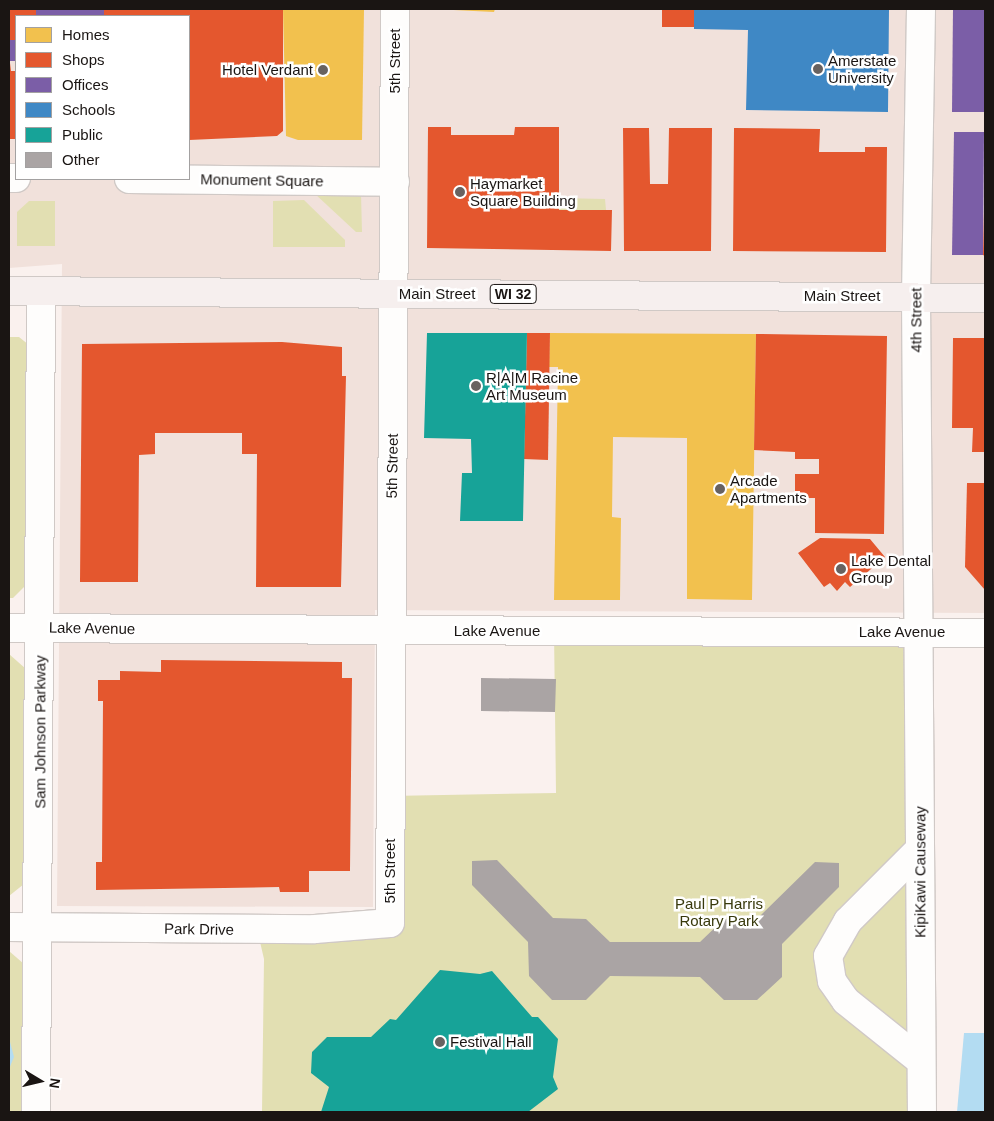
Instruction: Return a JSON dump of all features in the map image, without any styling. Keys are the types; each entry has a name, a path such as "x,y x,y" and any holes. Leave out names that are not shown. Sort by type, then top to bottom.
{"main road":[{"name":"Main Street","path":"9,291 985,298"}],"street":[{"name":"5th Street","path":"390,923 390,631 395,9"},
{"name":"4th Street","path":"919,632 916,297 921,9"},
{"name":"Monument Square","path":"190,180 395,182"},
{"name":"Sam Johnson Parkway","path":"36,1112 41,628 41,291"},
{"name":"Lake Avenue","path":"9,628 985,633"},
{"name":"KipiKawi Causeway","path":"919,632 922,1112"},
{"path":"920,849 848,921 828,956 832,981 846,1000 921,1061"},
{"name":"Park Drive","path":"9,927 315,930 390,923"}],"shaded area":[{"path":"9,9 985,9 985,613 375,610 373,907 57,906 62,264 9,268"}],"green space":[{"path":"314,193 361,194 362,232 356,232"},
{"path":"559,198 605,199 606,210 559,210"},
{"path":"304,200 345,240 345,247 273,247 273,201"},
{"path":"29,201 55,201 55,246 17,246 17,212"},
{"path":"9,337 19,337 29,345 26,585 13,598 9,598"},
{"name":"Paul P Harris Rotary Park","path":"554,631 919,632 920,1112 262,1112 264,959 257,929 389,923 390,796 556,793"},
{"path":"9,654 26,669 24,884 9,896"},
{"path":"9,951 24,964 23,1112 9,1112"}],"water":[{"path":"964,1033 985,1033 985,1112 957,1112"},
{"path":"9,1038 14,1057 9,1069"}],"building: Homes":[{"name":"Hotel Verdant","path":"283,9 364,9 362,140 298,140 286,136"},
{"path":"433,9 495,9 494,12"},
{"name":"Arcade Apartments","path":"550,333 756,334 752,600 687,599 687,438 613,437 612,517 621,518 620,600 554,600 558,367 549,367"}],"building: Shops":[{"path":"9,9 36,9 36,15 15,15 15,40 9,40"},
{"path":"104,9 283,9 283,131 277,136 190,140 190,15 104,15"},
{"path":"662,9 694,9 694,27 662,27"},
{"path":"10,63 11,71 15,71 15,139 9,139"},
{"path":"428,127 451,127 451,135 514,135 515,127 559,127 559,210 612,210 611,251 427,248"},
{"path":"623,128 649,128 650,184 668,184 669,128 712,128 711,251 624,251"},
{"path":"734,128 820,129 819,152 865,152 865,147 887,147 886,252 733,251"},
{"path":"985,210 985,256 983,255"},
{"path":"527,333 550,333 548,460 524,459"},
{"path":"756,334 887,336 884,534 815,533 815,498 795,498 795,474 819,474 819,459 795,459 795,452 754,450"},
{"path":"953,338 985,338 985,452 972,452 973,428 952,428"},
{"path":"282,342 342,347 342,376 346,376 341,587 256,587 257,454 242,454 242,433 155,433 155,454 139,455 138,582 80,582 82,344"},
{"path":"967,483 985,483 985,590 965,567"},
{"name":"Lake Dental Group","path":"820,538 870,539 885,557 850,587 845,582 837,591 830,583 824,587 798,553"},
{"path":"161,660 342,662 342,678 352,678 350,871 309,871 309,892 280,892 279,887 96,890 96,862 102,862 103,701 98,701 98,680 120,680 120,671 161,672"}],"building: Offices":[{"path":"36,9 104,9 104,15 36,15"},
{"path":"953,9 985,9 985,112 952,112"},
{"path":"9,40 15,40 15,61 9,61"},
{"path":"954,132 984,132 983,255 952,255"}],"building: Schools":[{"name":"Amerstate University","path":"694,9 889,9 888,112 746,110 748,30 694,29"}],"building: Public":[{"name":"R|A|M Racine Art Museum","path":"427,333 527,333 523,521 460,521 462,473 472,473 471,439 424,438"},
{"name":"Festival Hall","path":"440,970 480,974 492,971 532,1017 538,1017 558,1039 553,1077 558,1089 528,1112 321,1112 329,1087 311,1073 312,1052 327,1037 371,1037 390,1019 396,1020"}],"building: Other":[{"path":"481,678 556,679 555,712 481,711"},
{"path":"497,860 553,918 586,919 610,942 700,942 724,919 757,919 815,862 839,863 839,887 782,944 782,977 757,1000 724,1000 700,977 610,976 586,1000 552,1000 529,976 528,942 472,885 472,861"}],"place":[{"name":"Amerstate University","path":"818,69"},
{"name":"Hotel Verdant","path":"323,70"},
{"name":"Haymarket Square Building","path":"460,192"},
{"name":"R|A|M Racine Art Museum","path":"476,386"},
{"name":"Arcade Apartments","path":"720,489"},
{"name":"Lake Dental Group","path":"841,569"},
{"name":"Festival Hall","path":"440,1042"}]}
